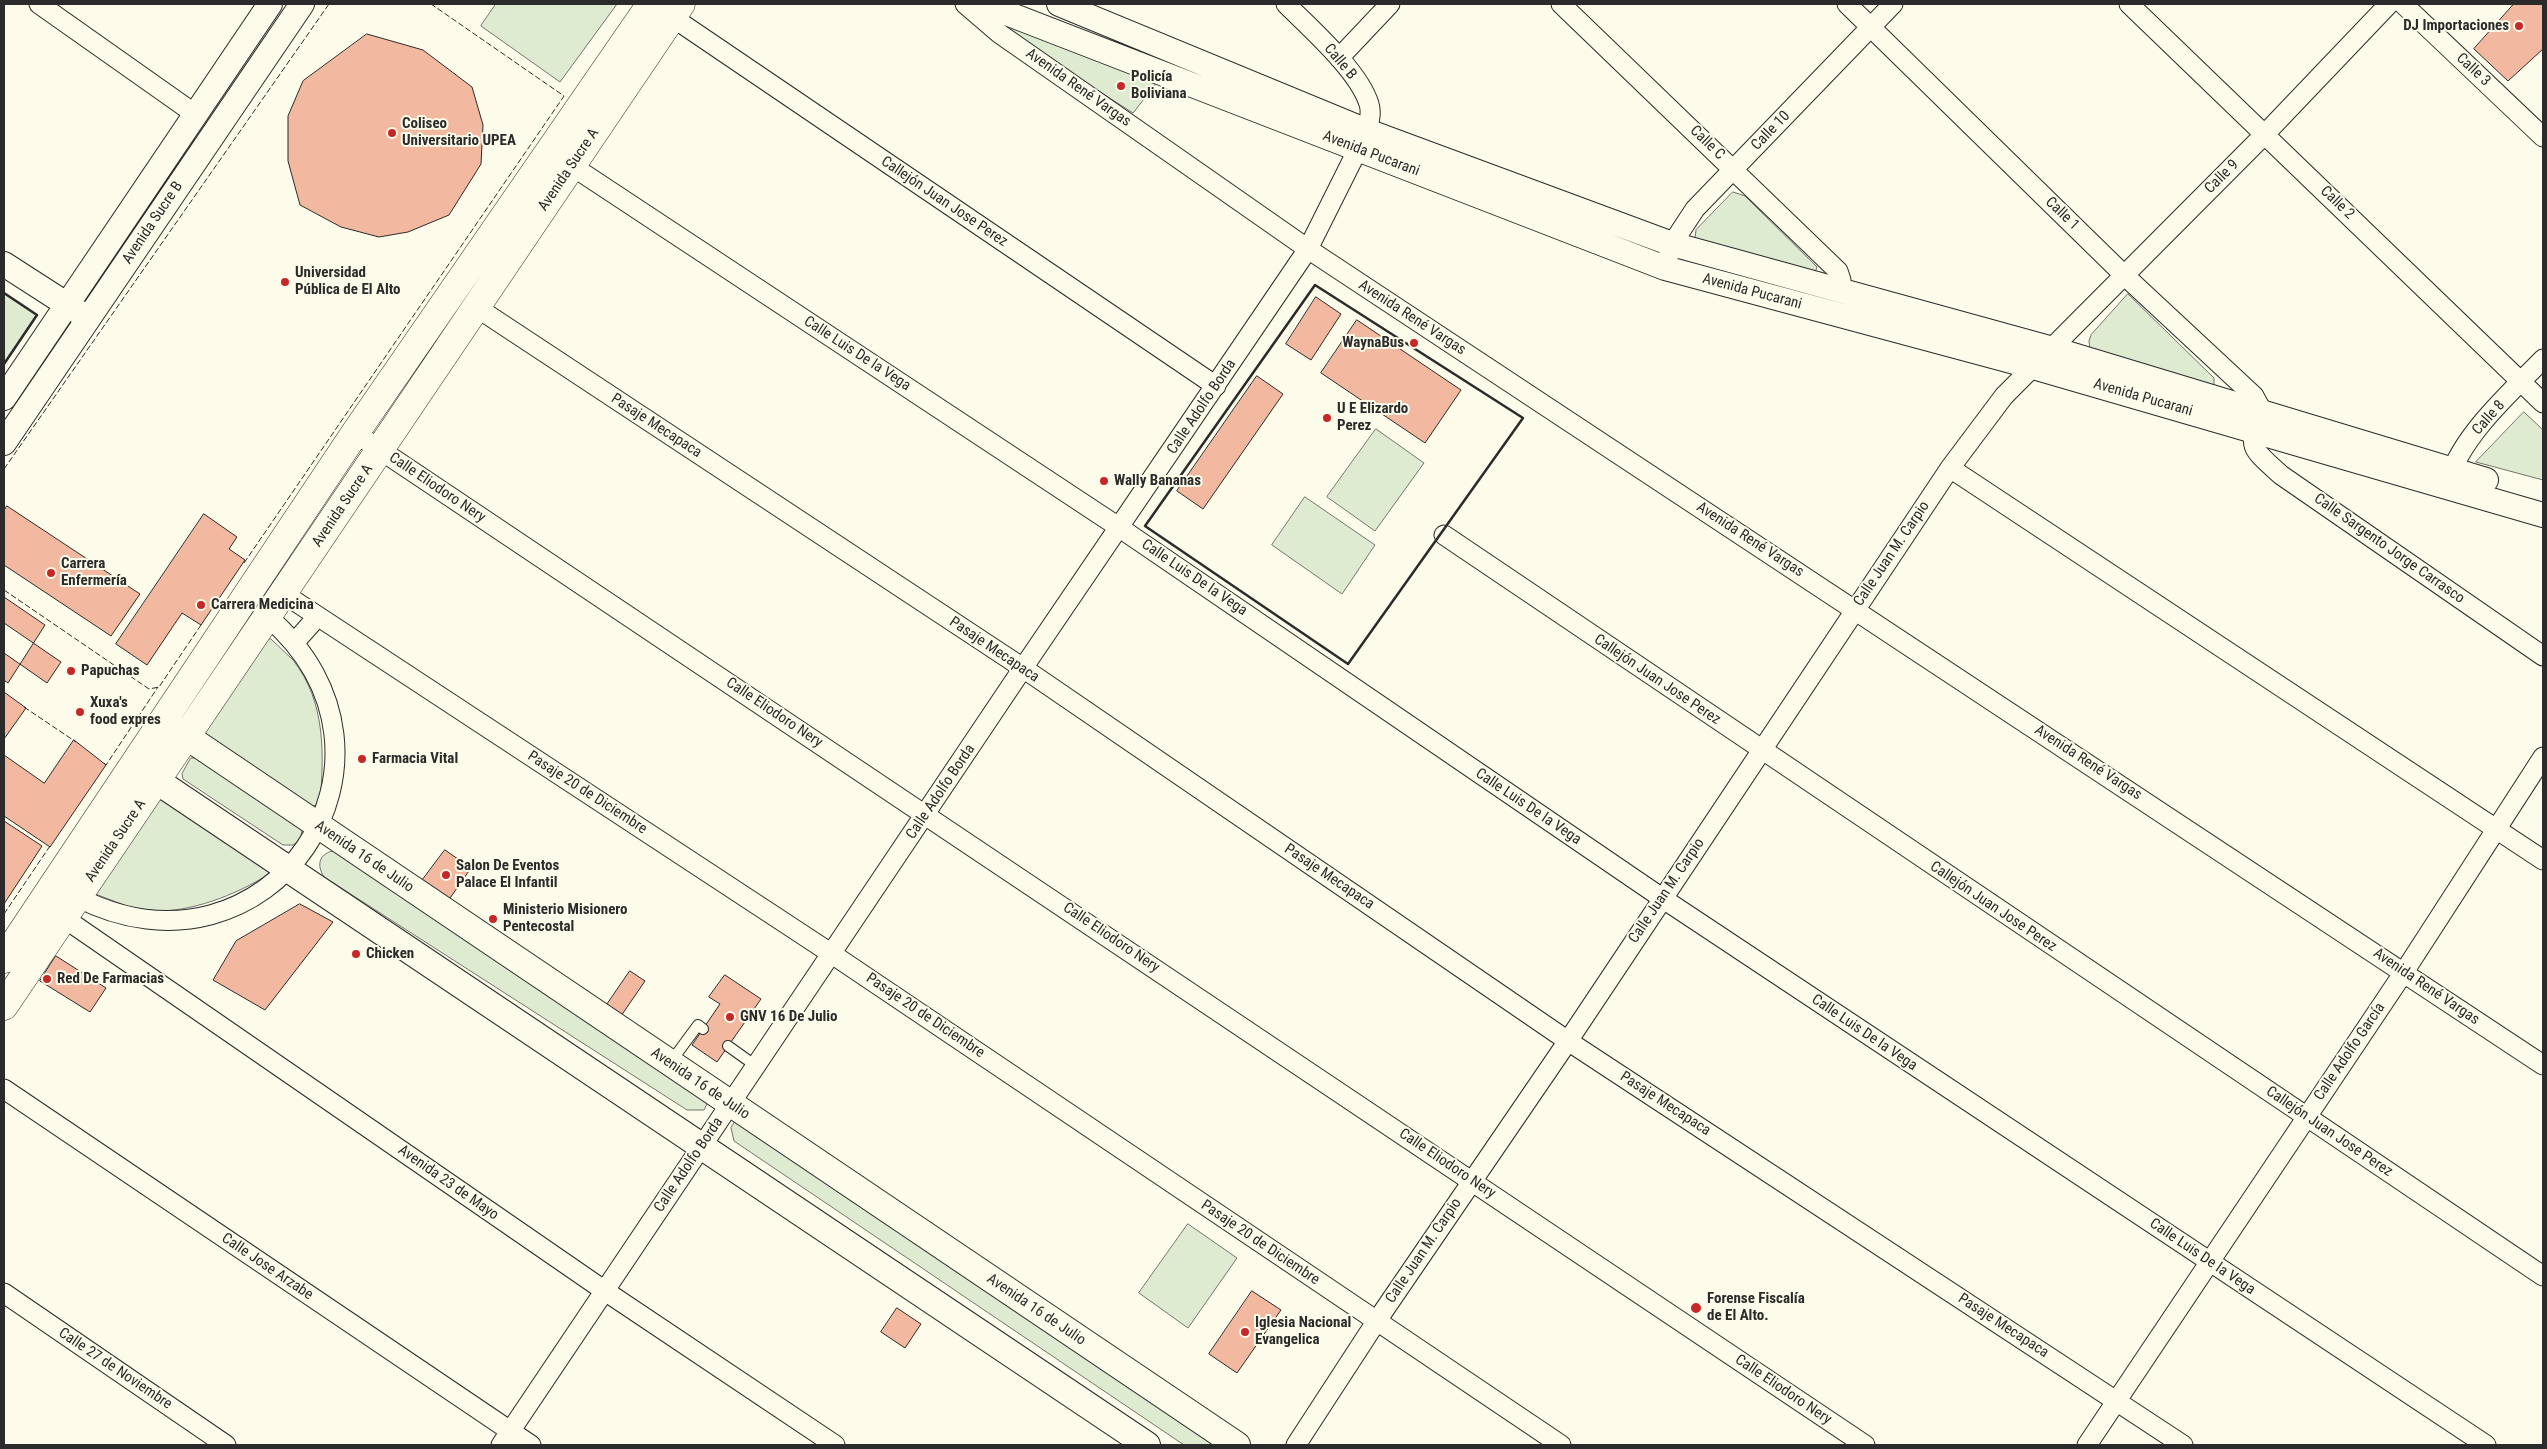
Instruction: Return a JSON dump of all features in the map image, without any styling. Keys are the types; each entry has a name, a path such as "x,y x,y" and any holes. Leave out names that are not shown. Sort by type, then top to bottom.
{"main road":[{"name":"Avenida Sucre A","path":"4,1006 572,166 668,8"},
{"name":"Avenida Sucre A","path":"4,959 354,433 668,8"},
{"name":"Avenida 16 de Julio","path":"164,721 1237,1445"},
{"path":"134,766 1147,1445"}],"street":[{"path":"39,4 195,114"},
{"name":"Avenida Sucre B","path":"4,398 270,4"},
{"name":"Avenida Sucre B","path":"4,443 302,4"},
{"name":"Avenida René Vargas","path":"965,4 1008,40 1308,249 2543,1065"},
{"name":"Avenida Pucarani","path":"982,4 1363,140 1672,244 2053,349 2257,421"},
{"name":"Avenida Pucarani","path":"1059,4 1363,140 1665,268 2033,367 2257,421 2449,477 2543,498"},
{"name":"Calle B","path":"1286,4 1339,58 1360,85 1369,104 1370,117 1363,140"},
{"path":"1339,58 1390,4"},
{"name":"Calle C","path":"1561,4 1838,271 1841,280 1838,290"},
{"name":"Calle 1","path":"1847,4 2124,275 2254,396 2259,403 2257,421"},
{"name":"Calle 10","path":"1665,268 1672,244 1695,209 1893,4"},
{"name":"Calle 2","path":"2130,4 2543,403"},
{"name":"Calle 9","path":"2053,349 2265,134 2389,4"},
{"name":"Calle 3","path":"2403,4 2543,137"},
{"name":"Callejón Juan Jose Perez","path":"668,8 1216,386"},
{"name":"Calle Adolfo Borda","path":"506,1438 1023,668 1308,249 1363,140"},
{"name":"Calle Luis De la Vega","path":"572,166 1120,528 1662,898 2486,1445"},
{"path":"4,264 89,318"},
{"name":"Pasaje Mecapaca","path":"476,307 1023,668 1568,1040 2183,1445"},
{"name":"Calle Juan M. Carpio","path":"1296,1445 1376,1322 1568,1040 1854,608 1950,468 2004,396 2053,349"},
{"name":"Calle 8","path":"2449,477 2468,440 2543,359"},
{"name":"Calle Sargento Jorge Carrasco","path":"2257,421 2252,437 2258,454 2281,474 2543,656"},
{"name":"Calle Eliodoro Nery","path":"354,433 926,814 1865,1445"},
{"path":"1950,468 2543,860"},
{"name":"Avenida Pucarani","path":"2449,477 2543,515"},
{"name":"Callejón Juan Jose Perez","path":"1444,535 1760,750 2543,1276"},
{"name":"Pasaje 20 de Diciembre","path":"284,594 832,954 1561,1445"},
{"path":"295,642 318,616"},
{"path":"71,908 95,906 132,918 151,921 190,920 228,910 246,902 262,892 289,870 318,826 332,785 335,763 334,734 327,699 319,678 295,642 268,617"},
{"name":"Calle Adolfo García","path":"2087,1445 2404,972 2495,828 2543,757"},
{"name":"Avenida 23 de Mayo","path":"71,908 605,1291 835,1445"},
{"name":"Calle Jose Arzabe","path":"4,1089 506,1438 531,1445"},
{"name":"Calle 27 de Noviembre","path":"4,1293 226,1445"}],"lane":[{"path":"670,1063 698,1025 703,1029"},
{"path":"728,1046 756,1066"}],"green space":[{"path":"496,4 617,4 560,82 481,26"},
{"path":"1002,19 1158,81 1133,113 994,24"},
{"path":"1733,192 1745,196 1817,267 1815,273 1697,240 1695,238 1696,230"},
{"path":"4,293 37,315 4,364"},
{"path":"2128,294 2214,378 2214,385 2090,350 2089,341 2091,335"},
{"path":"2524,412 2543,430 2543,480 2476,462"},
{"path":"1376,429 1424,463 1375,531 1327,497"},
{"path":"1305,497 1375,545 1342,594 1272,545"},
{"path":"271,639 293,660 304,676 312,693 317,711 322,748 320,804 310,807 207,739 204,730 263,641"},
{"path":"191,758 197,758 297,824 302,831 300,840 293,845 283,845 183,779 182,774"},
{"path":"165,799 269,866 269,874 242,889 212,901 197,906 165,911 137,909 95,894 157,801"},
{"path":"332,851 342,852 708,1102 704,1110 687,1110 324,877 320,869 320,861 324,855"},
{"path":"736,1120 1229,1445 1184,1445 734,1141 731,1128"},
{"path":"1188,1224 1237,1258 1188,1328 1139,1293"}],"building":[{"name":"DJ Importaciones","path":"2514,4 2543,4 2543,49 2508,81 2474,49"},
{"path":"367,34 423,50 472,87 483,125 481,164 449,215 408,232 379,237 341,227 300,205 288,161 288,116 303,81"},
{"path":"1316,297 1341,314 1311,360 1286,344"},
{"path":"1357,320 1461,390 1425,443 1321,373"},
{"path":"1257,376 1283,394 1203,509 1177,491"},
{"path":"7,506 140,594 111,636 4,565 4,511"},
{"path":"204,514 237,537 229,549 245,560 201,625 182,613 147,665 116,644"},
{"path":"4,597 45,625 8,683 4,680"},
{"path":"4,623 61,662 47,683 4,653"},
{"path":"4,692 26,708 4,739"},
{"path":"74,740 106,765 50,847 4,816 4,755 44,783"},
{"path":"4,821 42,846 4,904"},
{"name":"Salon De Eventos Palace El Infantil","path":"445,850 471,868 448,901 421,882"},
{"path":"300,904 333,922 265,1010 213,980 236,941"},
{"path":"56,956 106,988 90,1012 40,981"},
{"path":"630,971 645,981 621,1016 606,1006"},
{"name":"GNV 16 De Julio","path":"725,975 761,999 717,1062 692,1045 720,1004 709,997"},
{"name":"Iglesia Nacional Evangelica","path":"1252,1291 1281,1310 1237,1373 1209,1354"},
{"path":"897,1308 921,1324 905,1348 881,1332"}],"fence":[{"path":"4,469 329,4"},
{"path":"244,563 564,96 431,4"},
{"path":"4,590 149,689 159,687 203,622"},
{"path":"104,763 106,765 158,687"},
{"path":"24,707 76,742"},
{"path":"4,914 50,846"}],"wall":[{"path":"1315,285 1523,418 1348,664 1145,526 1315,285"},
{"path":"4,293 37,315 4,364"}],"place":[{"name":"DJ Importaciones","path":"2519,26"},
{"name":"Policía Boliviana","path":"1121,86"},
{"name":"Coliseo Universitario UPEA","path":"392,133"},
{"name":"Universidad Pública de El Alto","path":"285,282"},
{"name":"WaynaBus","path":"1414,343"},
{"name":"U E Elizardo Perez","path":"1327,418"},
{"name":"Wally Bananas","path":"1104,481"},
{"name":"Carrera Enfermería","path":"51,573"},
{"name":"Carrera Medicina","path":"201,605"},
{"name":"Papuchas","path":"71,671"},
{"name":"Xuxa's food expres","path":"80,712"},
{"name":"Farmacia Vital","path":"362,759"},
{"name":"Salon De Eventos Palace El Infantil","path":"446,875"},
{"name":"Ministerio Misionero Pentecostal","path":"493,919"},
{"name":"Chicken","path":"356,954"},
{"name":"Red De Farmacias","path":"47,979"},
{"name":"GNV 16 De Julio","path":"730,1017"},
{"name":"Forense Fiscalía de El Alto.","path":"1696,1308"},
{"name":"Iglesia Nacional Evangelica","path":"1245,1332"}]}
